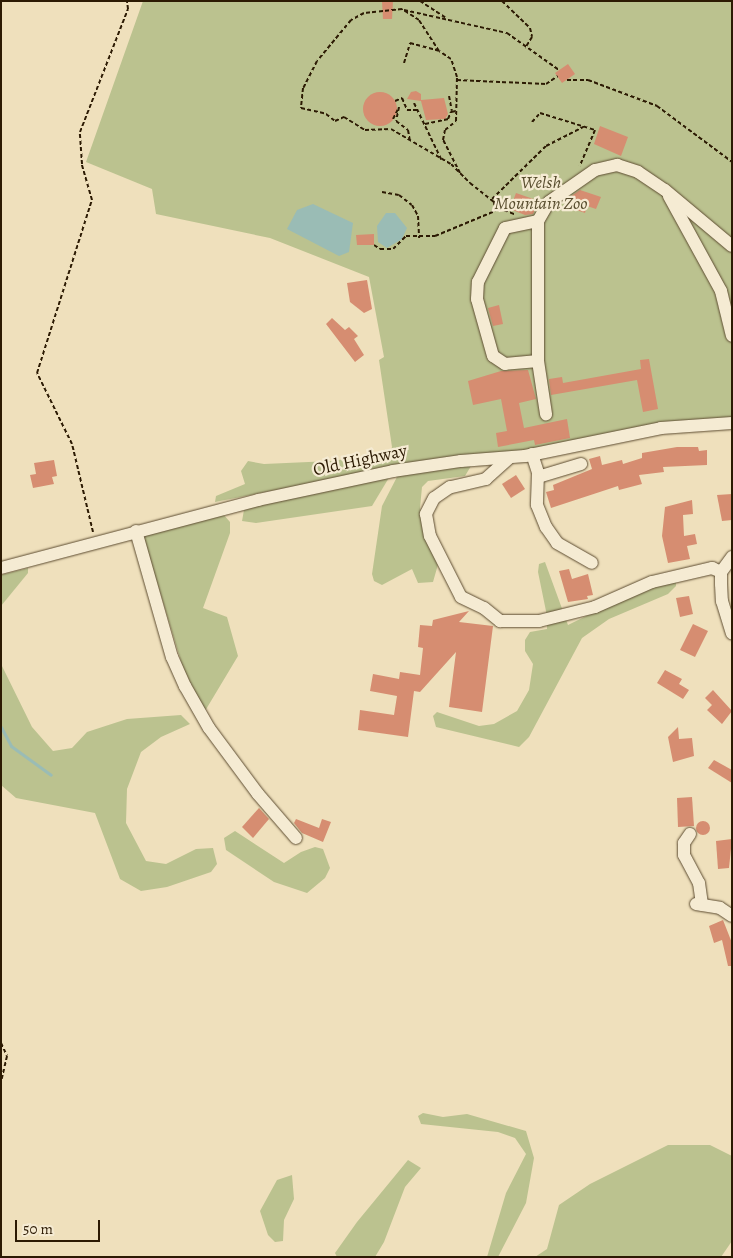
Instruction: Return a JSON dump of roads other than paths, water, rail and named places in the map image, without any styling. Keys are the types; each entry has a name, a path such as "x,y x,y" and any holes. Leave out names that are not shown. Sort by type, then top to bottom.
{"street":[{"path":"546,414 538,361 536,221 549,202 595,170 617,166 638,172 665,190 732,246"},
{"path":"665,190 721,291 732,336"},
{"path":"536,221 514,224 501,232 476,290 486,342 493,356 505,364 538,361"},
{"name":"Old Highway","path":"1,568 258,500 413,467 508,459 661,428 732,423"},
{"path":"532,454 538,477 537,505 546,527 556,543 592,563"},
{"path":"508,459 486,478 450,487 434,498 426,514 430,536 461,597 484,608 500,621 539,621 595,607 652,582 712,568 721,572"},
{"path":"538,477 581,464"},
{"path":"136,531 172,657 185,686 209,728 258,794 296,838"},
{"path":"732,557 721,572 722,601 732,633"},
{"path":"690,834 684,843 684,855 699,884 699,904 720,908 732,916"}],"water":[{"path":"313,204 353,223 349,252 339,256 287,229 297,210"},
{"path":"386,213 395,213 407,228 402,239 387,248 378,242 377,226"}],"waterway":[{"path":"1,727 11,746 51,775"}],"park label":[{"name":"Welsh Mountain Zoo","path":"541,193"}]}
